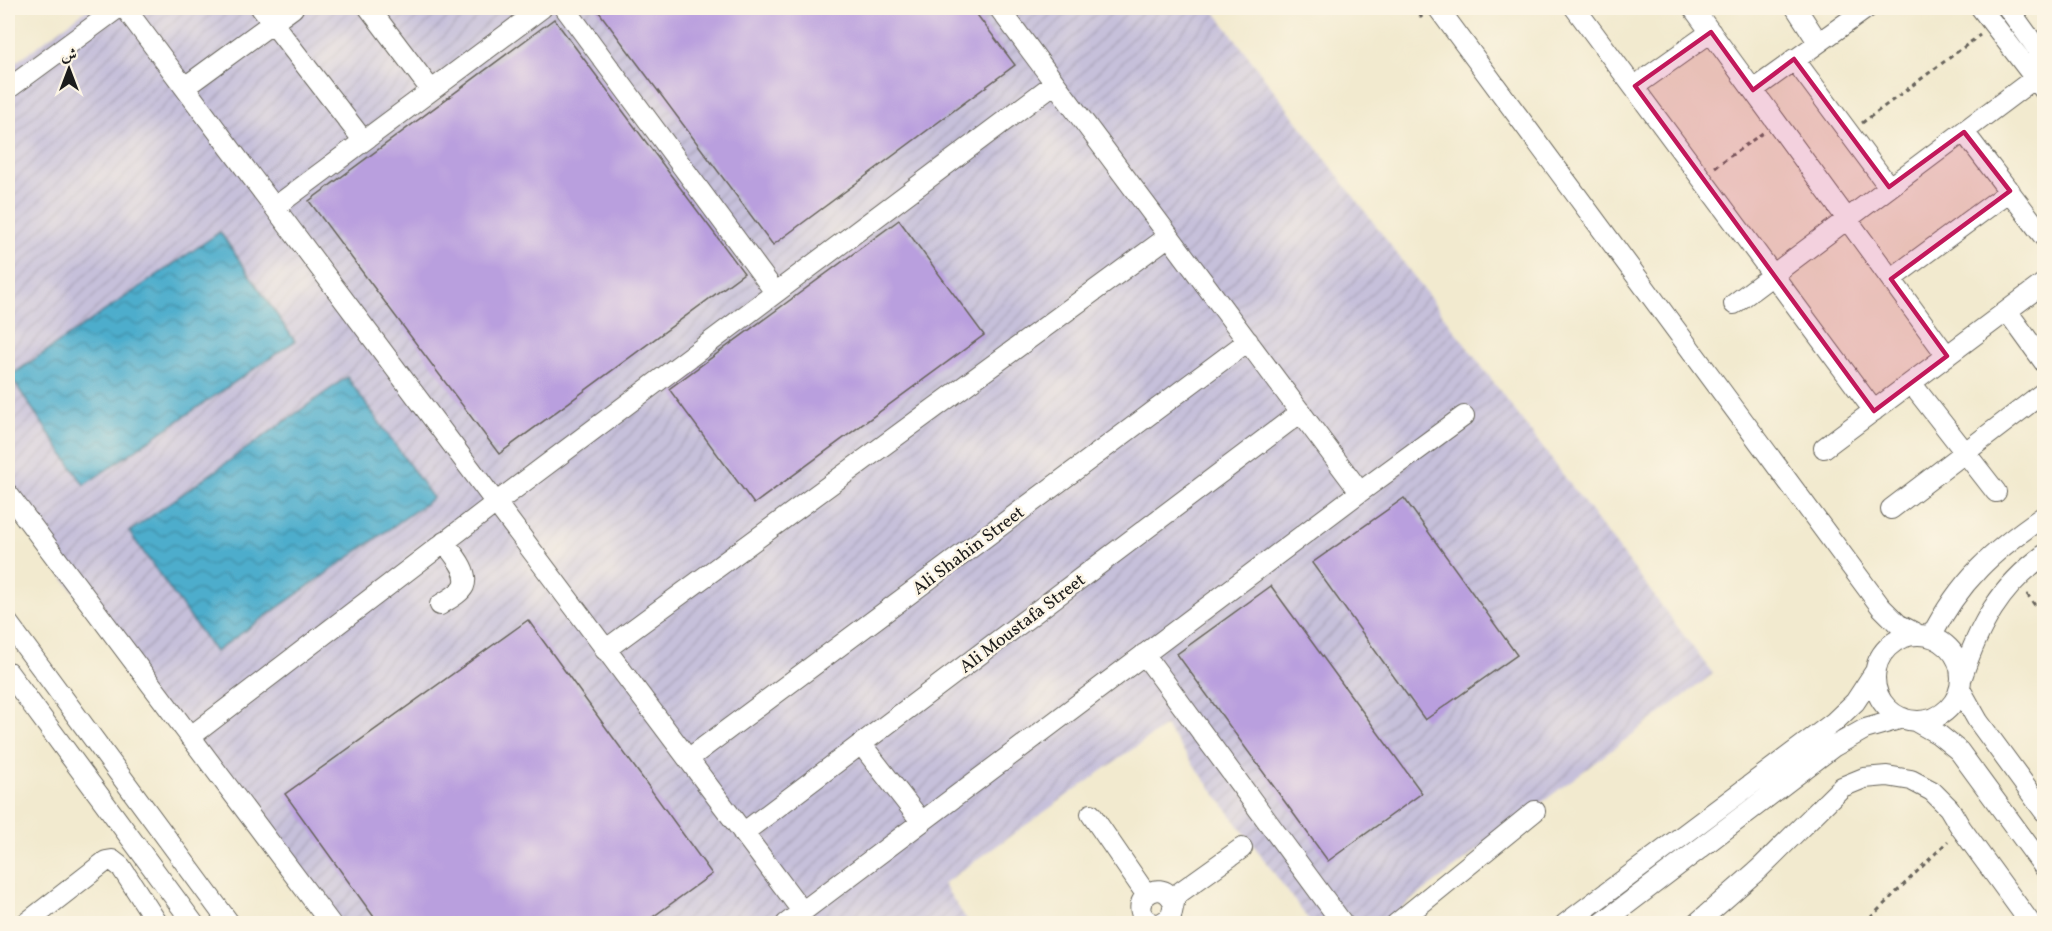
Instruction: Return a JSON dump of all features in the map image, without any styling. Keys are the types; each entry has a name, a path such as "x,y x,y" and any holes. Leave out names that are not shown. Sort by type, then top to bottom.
{"street":[{"path":"8,89 118,8"},
{"path":"125,8 802,911"},
{"path":"185,87 267,15 293,8"},
{"path":"369,8 431,90"},
{"path":"274,207 542,8"},
{"path":"565,8 775,292"},
{"path":"999,8 1360,492"},
{"path":"1438,8 1881,607 1898,624 1939,640 1953,652 1960,668 1961,682 1986,732 2044,811"},
{"path":"1575,8 1874,411"},
{"path":"1693,8 1947,356"},
{"path":"1796,8 1818,42"},
{"path":"1753,90 1867,8"},
{"path":"1734,304 1964,132 2040,84 1981,8"},
{"path":"2008,8 2041,46"},
{"path":"267,15 363,140"},
{"path":"1635,86 1712,32"},
{"path":"1794,59 1889,188"},
{"path":"190,737 496,502 1055,83"},
{"path":"1964,132 2044,237"},
{"path":"1891,279 2010,191"},
{"path":"605,650 1169,236"},
{"path":"1824,448 2044,283"},
{"path":"2007,311 2044,362"},
{"name":"Ali Shahin Street","path":"688,759 1248,341"},
{"path":"1911,383 1995,492"},
{"path":"1891,509 2044,392"},
{"name":"Ali Moustafa Street","path":"743,833 1301,412"},
{"path":"786,924 1464,416"},
{"path":"8,494 331,924"},
{"path":"1925,636 1982,564 2044,516"},
{"path":"440,605 459,592 464,586 465,578 463,569 444,542"},
{"path":"1601,924 1833,747 1864,729 1909,720 1927,720 1948,709 1956,700 1979,630 1992,608 2015,578 2044,555"},
{"path":"8,623 230,924"},
{"path":"1565,924 1846,712 1863,692 1887,649 1896,641 1907,636 1925,636"},
{"path":"1144,654 1343,924"},
{"path":"1876,670 1875,682 1884,704 1892,713 1938,734 1959,751 2044,867"},
{"path":"8,672 194,924"},
{"path":"1846,712 1856,715 1864,729"},
{"path":"1959,751 1966,739 1986,732"},
{"path":"861,744 921,821"},
{"path":"1696,924 1760,869 1842,787 1864,778 1887,776 1911,780 1932,791 1949,808 2031,924"},
{"path":"1396,924 1535,811"},
{"path":"1091,814 1146,894"},
{"path":"1172,898 1242,848"},
{"path":"25,924 106,861 112,860 121,867 158,924"},
{"path":"1157,890 1172,898 1173,913 1155,922 1142,913 1141,903 1146,894 1157,890"}],"path":[{"path":"1849,133 1994,24"},
{"path":"1701,177 1777,123"},
{"path":"2015,578 2044,618"},
{"path":"1864,924 1961,828"}],"highlighted area":[{"path":"1711,32 1753,90 1794,59 1889,187 1964,132 2010,191 1891,279 1947,356 1874,411 1635,86"}],"shaded area":[{"path":"89,8 1212,8 1713,674 1381,923 1311,923 1165,726 943,884 969,923 323,923 8,504 8,68"}],"water":[{"path":"220,232 295,341 84,485 10,376"},
{"path":"347,377 433,498 215,652 129,532"}],"building":[{"path":"596,8 972,8 1015,65 773,245"},
{"path":"554,19 744,273 499,454 309,201"},
{"path":"899,220 984,335 754,504 669,389"},
{"path":"1404,498 1517,655 1425,720 1312,563"},
{"path":"1271,586 1422,793 1328,861 1177,654"},
{"path":"528,620 712,874 643,924 379,924 285,794"}]}
